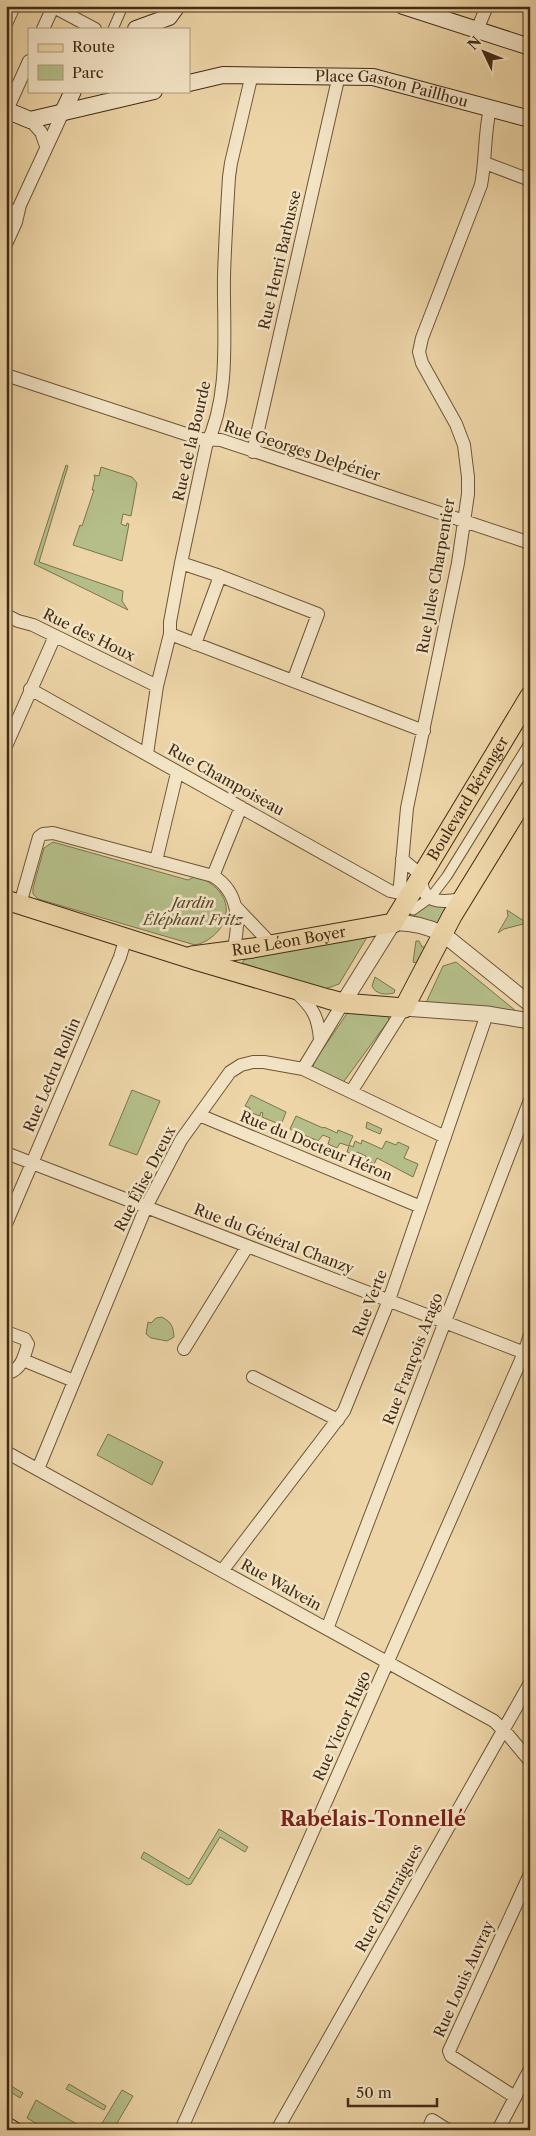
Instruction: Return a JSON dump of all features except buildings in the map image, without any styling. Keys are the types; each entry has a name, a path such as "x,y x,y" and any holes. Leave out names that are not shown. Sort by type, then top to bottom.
{"main road":[{"path":"139,28 170,17 177,6"},
{"path":"403,6 422,9 477,30 530,47"},
{"name":"Place Gaston Paillhou","path":"190,83 223,74 373,77 530,119"},
{"path":"63,112 73,92"},
{"path":"6,111 30,120 150,92"},
{"name":"Boulevard Béranger","path":"393,923 411,902 420,876 530,696"},
{"path":"404,1008 462,899 530,789"},
{"name":"Rue Léon Boyer","path":"13,902 183,956 343,1003 404,1008"},
{"name":"Rue Léon Boyer","path":"183,956 272,945 393,923"},
{"path":"6,2125 14,2130"}],"street":[{"path":"6,24 14,6"},
{"path":"43,28 52,6 93,28"},
{"path":"113,28 123,6"},
{"path":"477,30 487,6"},
{"path":"6,111 28,63"},
{"name":"Rue de la Bourde","path":"147,754 156,686 170,634 170,622 181,563 206,446 213,432 223,386 224,275 230,163 252,74"},
{"name":"Rue Henri Barbusse","path":"253,452 339,75"},
{"name":"Rue Jules Charpentier","path":"411,902 400,884 407,808 458,563 468,477 464,445 456,424 425,370 419,352 422,338 476,198 485,163 487,122 490,109"},
{"path":"6,244 46,146 63,112"},
{"path":"30,120 41,132 46,146"},
{"path":"485,163 530,180"},
{"path":"6,208 18,213"},
{"name":"Rue Georges Delpérier","path":"6,375 201,439 221,440 530,543"},
{"path":"181,563 318,614 293,681"},
{"path":"195,644 220,576"},
{"name":"Rue des Houx","path":"6,615 18,622 33,625 156,686"},
{"path":"170,634 424,731"},
{"path":"6,746 55,636"},
{"name":"Rue Champoiseau","path":"30,689 147,754 177,773 411,902"},
{"path":"434,893 447,876 530,742"},
{"path":"156,861 177,773"},
{"path":"213,876 241,807"},
{"path":"13,902 38,839 43,834 52,833 213,876 220,880 229,890 236,907 237,937 233,951"},
{"path":"402,859 420,876"},
{"name":"Boulevard Béranger","path":"420,876 420,884 424,892 435,901 447,902 462,899"},
{"path":"411,902 427,900"},
{"path":"236,907 272,945"},
{"path":"303,1069 393,923 412,923 429,927 443,934 530,1004"},
{"name":"Rue Ledru Rollin","path":"6,1224 120,956 126,937"},
{"path":"294,989 311,1006 319,1026 320,1039"},
{"path":"351,1092 404,1008 487,1014 530,1021"},
{"name":"Rue Verte","path":"222,1571 344,1411 389,1301 487,1014"},
{"name":"Rue Élise Dreux","path":"38,1469 146,1207 181,1140 224,1078 241,1065 264,1062 303,1069 445,1137"},
{"name":"Rue François Arago","path":"327,1629 530,1100"},
{"name":"Rue du Docteur Héron","path":"199,1115 421,1208"},
{"name":"Rue du Général Chanzy","path":"6,1153 527,1354"},
{"path":"184,1349 247,1247"},
{"path":"6,1332 25,1340 28,1344 23,1360 17,1370 9,1373 6,1372"},
{"name":"Rue Victor Hugo","path":"180,2130 527,1354 530,1335"},
{"path":"23,1360 74,1381"},
{"path":"253,1376 338,1420"},
{"name":"Rue Walvein","path":"6,1452 494,1722 503,1729 530,1761"},
{"name":"Rue d'Entraigues","path":"277,2130 530,1682"},
{"name":"Rue Louis Auvray","path":"515,2097 451,2056 450,2051 530,1874"},
{"path":"498,2130 530,2069"},
{"path":"428,2130 432,2120 448,2130"}],"green space":[{"path":"66,465 68,466 39,562 123,591 122,601 128,610 34,564"},
{"path":"101,467 132,477 137,483 131,516 123,514 121,524 126,526 127,523 129,524 122,561 73,545 80,525 82,526 94,490 92,490 94,475 99,476"},
{"name":"Jardin Éléphant Fritz","path":"53,842 188,880 196,876 216,888 224,899 226,916 223,924 211,937 195,945 38,899 33,894 33,888 44,848"},
{"path":"429,902 447,907 438,925 413,915"},
{"path":"507,910 527,923 504,929 498,933 508,916"},
{"path":"366,934 366,939 339,984 325,989 242,963 245,959"},
{"path":"416,941 419,941 422,947 425,947 416,963 413,962"},
{"path":"456,962 516,1011 425,1005 443,966"},
{"path":"375,977 395,990 394,993 385,994 376,991 372,986"},
{"path":"348,1012 387,1014 389,1020 342,1084 313,1070 314,1062"},
{"path":"132,1090 160,1101 137,1155 109,1145"},
{"path":"251,1095 286,1112 281,1125 262,1117 263,1113 261,1112 260,1116 249,1112 250,1108 245,1106"},
{"path":"296,1116 337,1133 338,1130 353,1136 349,1145 353,1147 355,1141 361,1144 362,1140 382,1149 386,1141 396,1145 398,1142 409,1147 404,1158 418,1164 413,1177 377,1158 374,1164 365,1160 366,1156 357,1152 356,1156 347,1152 349,1146 340,1143 337,1148 328,1144 330,1138 323,1135 318,1141 290,1129"},
{"path":"367,1122 382,1129 380,1134 366,1128"},
{"path":"162,1317 170,1323 173,1330 174,1337 167,1341 151,1338 146,1334 148,1322 151,1323 156,1318"},
{"path":"108,1434 163,1462 152,1485 97,1455"},
{"path":"219,1829 248,1847 245,1852 220,1837 191,1884 187,1885 141,1858 144,1852 189,1879"},
{"path":"6,2083 23,2093 20,2098 6,2089"},
{"path":"69,2084 106,2106 104,2110 66,2089"},
{"path":"122,2090 133,2096 113,2130 98,2130"},
{"path":"36,2100 80,2126 78,2130 47,2130 27,2118"}],"district":[{"name":"Rabelais-Tonnellé","path":"373,1819"}]}
